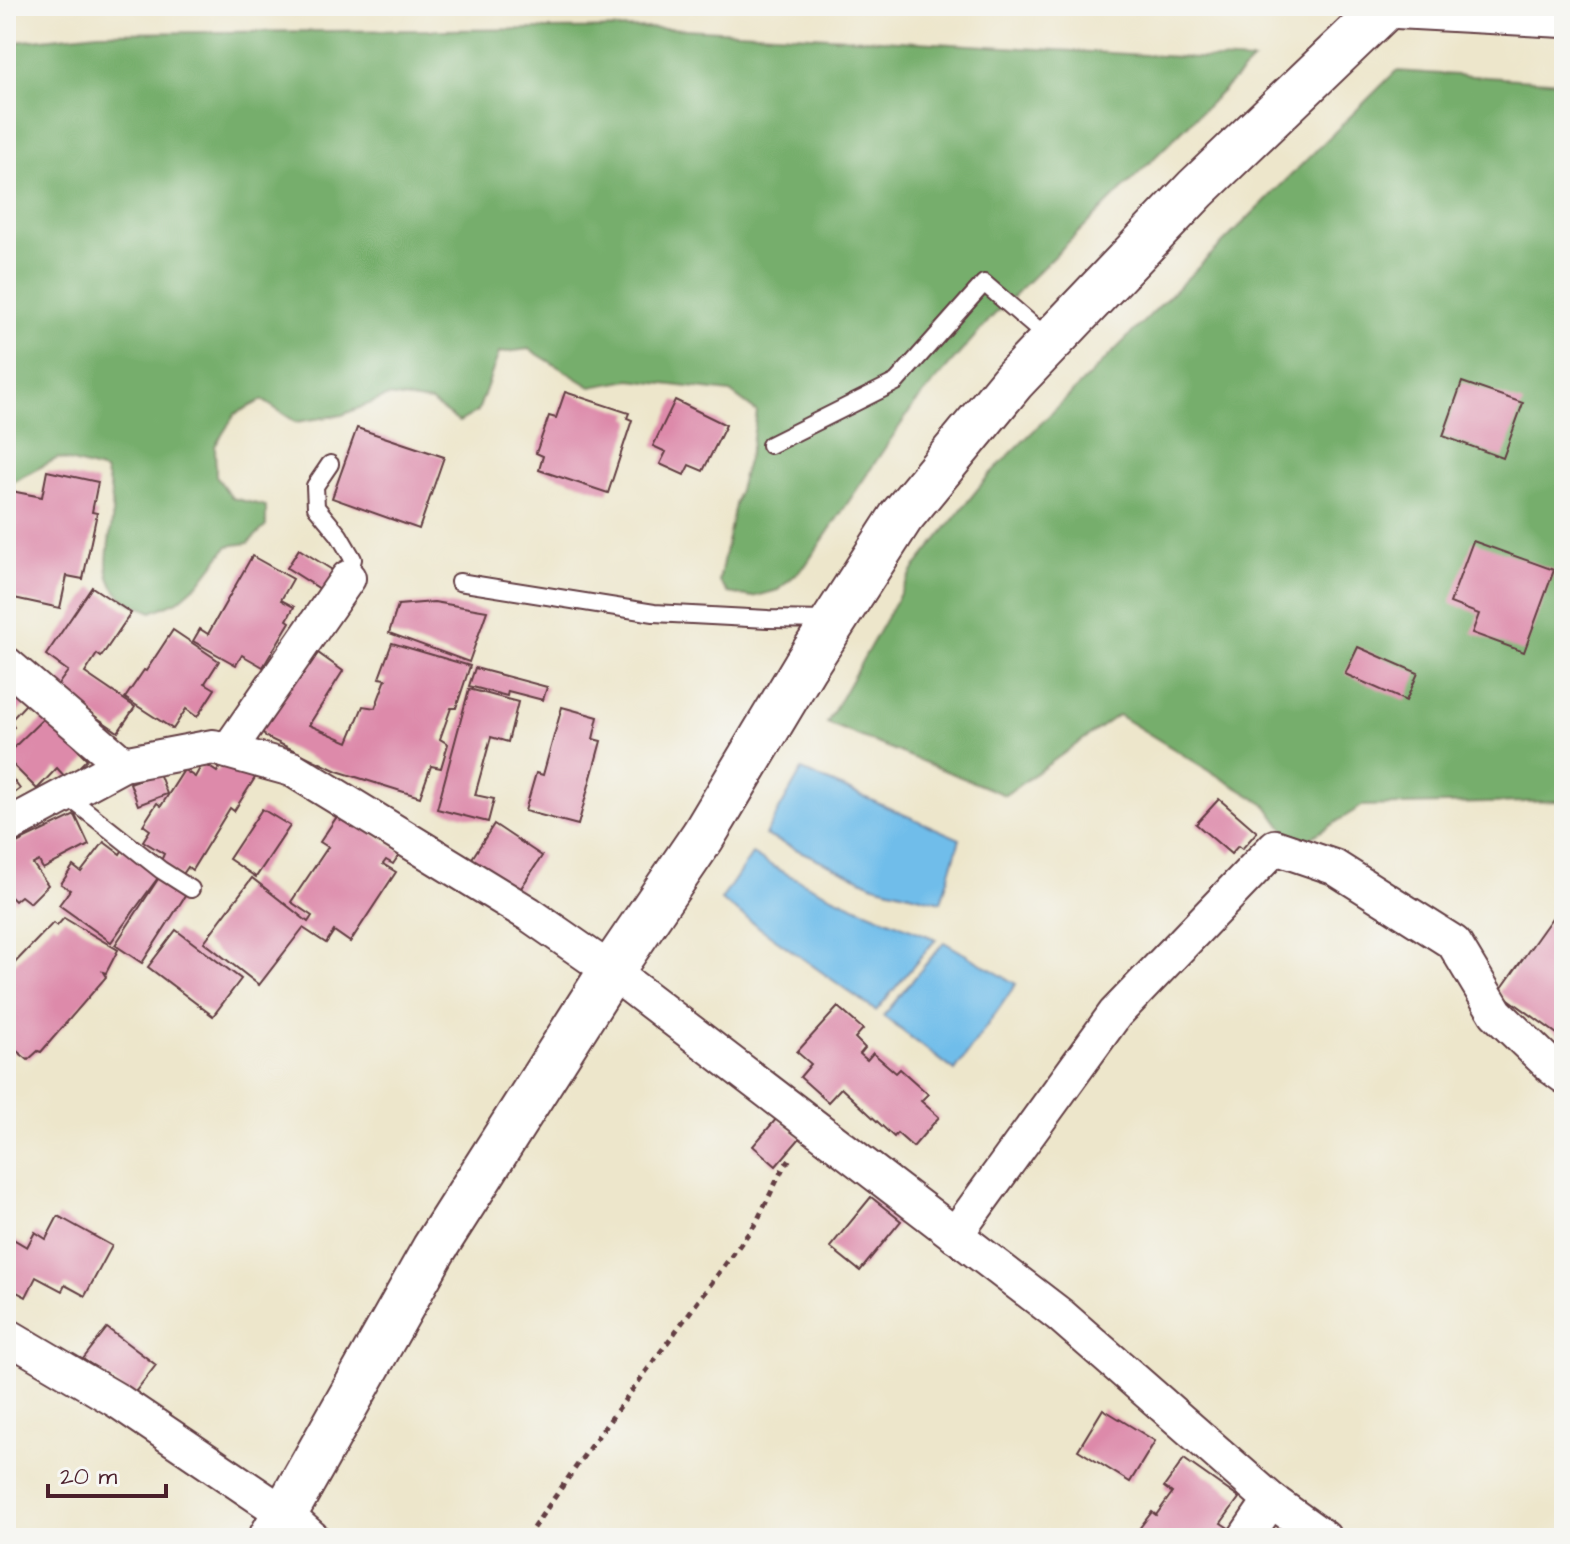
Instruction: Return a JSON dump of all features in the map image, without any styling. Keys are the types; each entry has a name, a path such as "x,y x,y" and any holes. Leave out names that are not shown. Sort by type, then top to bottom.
{"main road":[{"path":"289,1530 434,1249 611,971 703,836 805,666 901,517 1013,381 1196,189 1387,6"},
{"path":"1397,6 1564,15"}],"street":[{"path":"228,751 348,578"},
{"path":"6,664 123,764"},
{"path":"6,827 123,764 213,747 292,769 529,914 611,971 1060,1315 1271,1500 1324,1538"},
{"path":"955,1235 1115,1014 1275,847 1334,867 1454,943 1496,1013 1564,1076"},
{"path":"6,1335 118,1401 289,1530"},
{"path":"1245,1538 1271,1500"}],"lane":[{"path":"770,445 896,382 984,283 1052,341"},
{"path":"330,464 315,486 316,507 339,535 353,559 348,578"},
{"path":"459,582 654,613 835,620"},
{"path":"66,795 161,870 191,889"}],"path":[{"path":"526,1538 756,1223 783,1168 814,1126"}],"green space":[{"path":"667,28 1253,61 992,317 914,405 805,566 778,590 753,597 728,593 719,581 757,412 730,392 630,380 591,387 529,349 499,353 478,411 459,422 431,402 388,396 342,415 296,422 262,400 235,414 215,446 216,476 232,498 266,506 266,526 248,543 228,546 201,581 178,601 152,612 126,600 110,581 107,562 113,508 105,471 58,458 6,485 6,43 98,33"},
{"path":"1396,71 1564,82 1564,801 1362,806 1296,847 1267,806 1118,715 1005,795 827,723 915,567 989,475"}],"water":[{"path":"802,770 960,839 941,902 874,885 765,835"},
{"path":"752,854 819,890 936,939 876,1011 721,900"},
{"path":"944,942 1016,984 955,1071 883,1016"}],"building":[{"path":"1462,382 1523,403 1503,458 1443,436"},
{"path":"565,392 629,413 627,418 632,420 608,493 539,470 543,456 536,453 549,416 556,418"},
{"path":"675,400 726,425 703,471 689,465 684,475 660,464 666,452 653,446"},
{"path":"357,428 444,457 419,529 332,498"},
{"path":"47,471 98,482 92,512 97,513 83,579 67,576 60,608 14,598 12,609 6,607 6,516 11,491 42,497"},
{"path":"1473,541 1554,570 1524,652 1472,633 1479,614 1450,603"},
{"path":"299,549 337,573 325,592 287,568"},
{"path":"252,556 293,579 281,600 294,607 287,620 290,622 263,667 242,655 236,665 193,641 200,629 208,634"},
{"path":"92,587 131,613 101,657 97,654 85,673 135,707 118,732 55,689 68,671 46,655"},
{"path":"434,602 487,611 469,662 389,633 398,605"},
{"path":"173,630 219,661 205,683 215,689 197,717 186,709 173,729 125,698"},
{"path":"392,643 470,666 456,708 451,708 440,739 448,744 441,768 431,766 420,797 337,771 266,737 259,726 303,660 310,665 318,653 343,671 309,725 348,742 363,706 375,708 386,679 379,678"},
{"path":"1358,647 1418,673 1406,701 1345,674"},
{"path":"475,668 547,687 543,700 508,691 507,696 469,686"},
{"path":"6,683 26,704 10,721 14,727 6,734"},
{"path":"469,689 518,702 508,742 491,737 475,795 494,799 488,822 437,809"},
{"path":"562,707 598,717 593,739 601,741 578,825 525,811 536,773 543,775"},
{"path":"45,717 87,759 67,779 57,768 37,789 6,755"},
{"path":"224,760 258,773 234,811 230,808 192,870 188,867 181,877 160,863 164,854 143,841 150,830 143,825 157,803 161,806 184,770 195,777 203,763 217,772"},
{"path":"6,770 20,789 6,799"},
{"path":"159,773 167,794 138,805 130,783"},
{"path":"1219,799 1257,832 1242,849 1238,846 1231,854 1196,824"},
{"path":"262,809 290,826 256,877 229,859"},
{"path":"340,812 401,852 393,864 386,860 383,864 396,872 350,942 334,931 326,943 303,928 259,985 204,942 252,878 308,922 312,916 291,902 328,847 320,842"},
{"path":"75,815 89,845 43,869 39,861 33,864 48,885 30,903 21,896 15,901 6,892 6,848"},
{"path":"494,824 542,856 519,891 471,860"},
{"path":"104,842 120,854 124,848 160,875 111,942 59,905 70,890 61,884 73,866 81,872"},
{"path":"160,876 187,893 142,963 115,945"},
{"path":"1564,901 1564,1039 1499,992"},
{"path":"64,918 118,950 106,973 103,972 106,977 41,1052 38,1051 28,1060 17,1051 14,1054 6,1048 6,972 53,923 57,926"},
{"path":"176,930 241,979 213,1016 148,967"},
{"path":"838,1007 863,1029 855,1038 865,1048 860,1054 867,1060 873,1053 896,1073 900,1069 928,1094 921,1101 939,1117 913,1147 897,1133 894,1137 841,1088 828,1102 800,1077 811,1064 797,1052"},
{"path":"777,1118 800,1138 776,1166 753,1146"},
{"path":"871,1197 901,1221 860,1271 830,1247"},
{"path":"58,1216 112,1246 85,1296 65,1285 62,1291 36,1277 26,1297 15,1291 6,1308 6,1246 9,1247 13,1239 27,1247 35,1232 46,1239"},
{"path":"107,1328 156,1365 132,1396 83,1359"},
{"path":"1103,1409 1155,1441 1130,1482 1078,1450"},
{"path":"1184,1459 1239,1498 1221,1523 1233,1531 1227,1538 1141,1538 1135,1534 1152,1512 1156,1515 1172,1493 1164,1487"}]}
